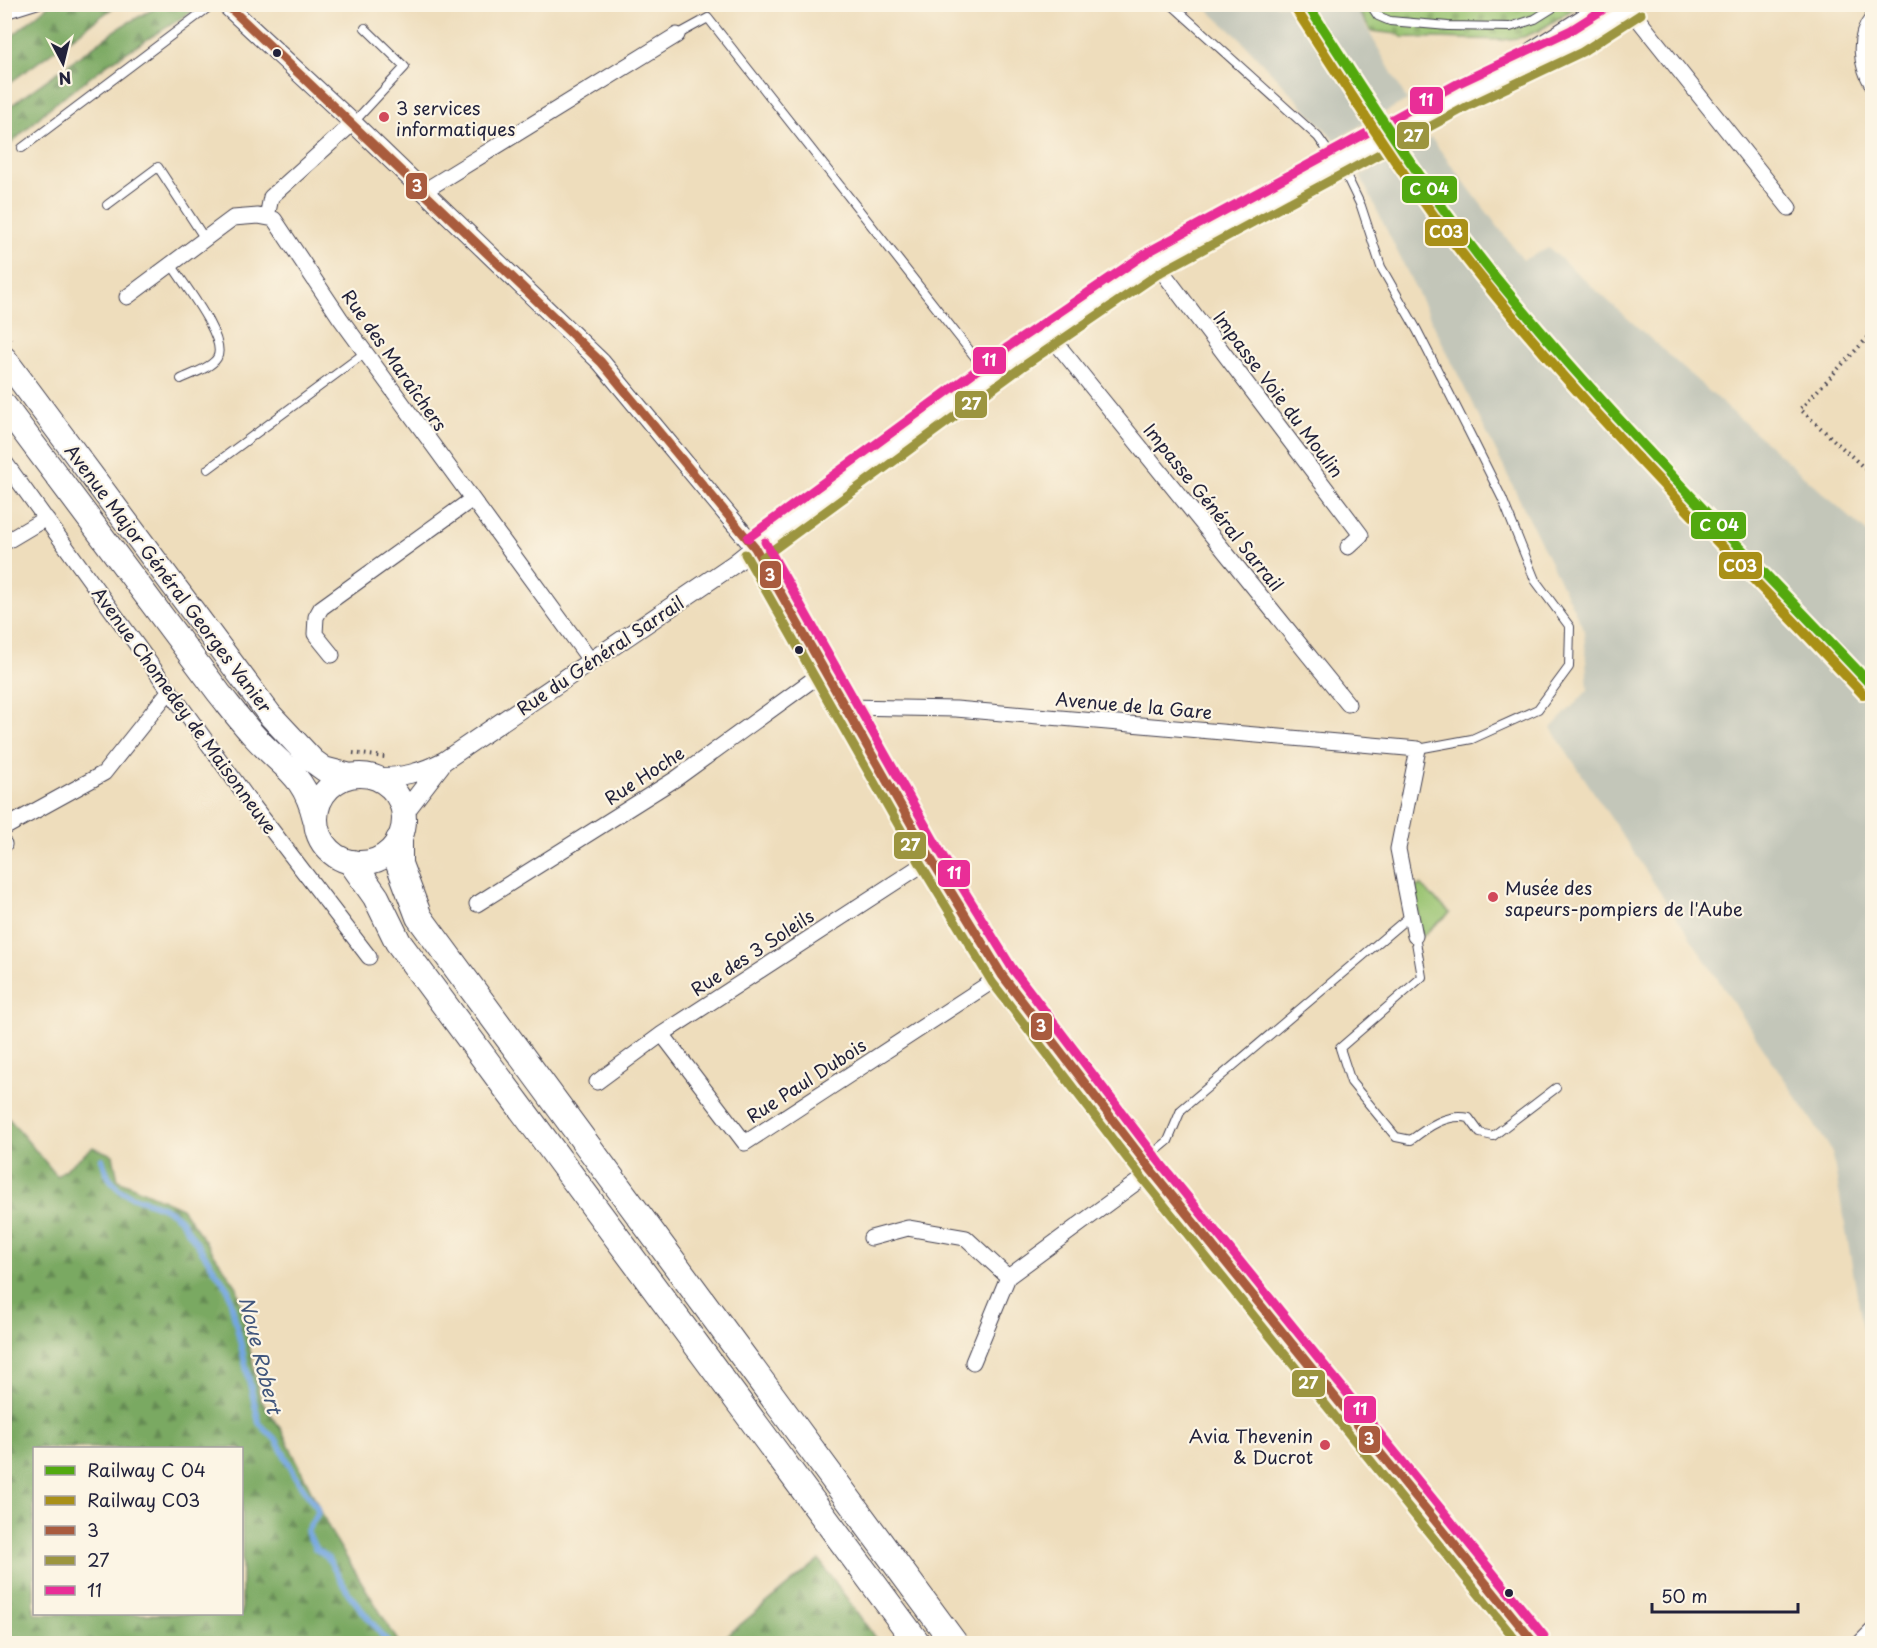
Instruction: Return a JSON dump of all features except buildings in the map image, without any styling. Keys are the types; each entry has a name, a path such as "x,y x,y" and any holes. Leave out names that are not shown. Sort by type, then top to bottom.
{"highway":[{"path":"399,840 399,864 418,917 955,1644"},
{"path":"352,862 376,897 398,942 918,1644"}],"main road":[{"name":"Avenue Major Général Georges Vanier","path":"11,352 270,715 313,761 324,769 363,777"},
{"name":"Avenue Chomedey de Maisonneuve","path":"4,405 219,693 255,737 298,778 309,795 315,819"},
{"path":"363,777 393,790 404,813 399,840 379,859 366,863 352,862 338,857 326,848 318,834 315,819 324,794 340,780 363,777"}],"street":[{"path":"225,4 353,123 601,362 755,548 847,707 931,860 1002,975 1148,1166 1535,1644"},
{"path":"1463,95 1606,4"},
{"path":"1463,95 1577,41 1630,6 1789,208"},
{"path":"1872,19 1868,24 1862,54 1864,67 1872,84"},
{"path":"424,191 677,34"},
{"name":"Rue du Général Sarrail","path":"363,777 402,778 444,761 755,548 989,376 1155,262 1463,95"},
{"path":"127,297 234,218 247,215 267,217 271,197 353,123"},
{"name":"Rue des Maraîchers","path":"267,217 279,225 339,318 366,352 471,501 590,660"},
{"name":"Impasse Voie du Moulin","path":"1155,262 1361,535 1348,547"},
{"name":"Impasse Général Sarrail","path":"1049,334 1348,704"},
{"name":"Avenue Chomedey de Maisonneuve","path":"4,461 170,690 369,957"},
{"path":"332,655 315,634 316,616 321,608 471,501"},
{"path":"4,543 46,518"},
{"name":"Rue Hoche","path":"477,904 677,778 826,670"},
{"path":"4,828 104,773 170,690"},
{"name":"Avenue de la Gare","path":"847,707 956,709 1418,749"},
{"path":"1415,936 1398,849 1418,749"},
{"name":"Rue du Général Sarrail","path":"404,813 444,761"},
{"name":"Rue des 3 Soleils","path":"597,1082 662,1034 931,860"},
{"name":"Rue Paul Dubois","path":"662,1034 745,1143 1002,975"},
{"path":"973,1362 1008,1277 1148,1166"},
{"path":"871,1238 908,1228 966,1239 1008,1277"},
{"path":"1859,1644 1872,1631"}],"lane":[{"path":"4,15 39,4"},
{"path":"22,148 213,4"},
{"path":"1171,4 1318,137 1333,155 1361,206 1381,267 1417,330 1502,498 1535,580 1570,627 1569,667 1538,710 1472,739 1418,749"},
{"path":"1370,4 1378,16 1390,21 1491,28 1523,24 1559,4"},
{"path":"677,34 708,18 989,376"},
{"path":"353,123 405,67 365,28"},
{"path":"106,205 158,167 205,239"},
{"path":"171,264 216,334 219,352 215,361 181,379"},
{"path":"208,469 366,352"},
{"path":"1148,1166 1168,1141 1181,1110 1411,915"},
{"path":"1415,936 1422,977 1340,1048 1351,1082 1396,1137 1411,1140 1430,1125 1458,1116 1469,1118 1480,1133 1493,1136 1556,1088"}],"path":[{"path":"4,329 11,352"},
{"path":"1872,333 1800,409 1872,475"},
{"path":"346,752 389,758"}],"shaded area":[{"path":"1202,5 1354,5 1407,100 1335,140 1238,37"},
{"path":"1431,138 1523,260 1549,248 1872,537 1872,1380 1832,1151 1551,728 1588,690 1584,630 1360,176"}],"green space":[{"path":"50,4 117,5 5,86 5,42"},
{"path":"161,5 196,5 193,11 109,63 48,109 5,149 5,110 122,26"},
{"path":"1354,5 1580,5 1538,31 1523,37 1503,40 1402,37 1398,34 1371,31"},
{"path":"1420,885 1450,913 1421,937 1415,888"},
{"path":"5,1114 57,1176 93,1147 113,1155 118,1180 182,1208 237,1287 260,1399 282,1431 332,1534 399,1643 5,1643"},
{"path":"819,1560 879,1643 718,1643"}],"waterway":[{"name":"Noue Robert","path":"102,1159 115,1186 124,1193 157,1205 180,1219 228,1289 259,1423 277,1441 298,1481 317,1508 318,1513 307,1531 315,1548 328,1558 349,1594 389,1644"}],"transit line":[{"name":"3","path":"226,4 601,362 755,548 931,859 1002,975 1152,1171 1535,1644"},
{"path":"1307,4 1419,175 1492,273 1630,432 1872,686"},
{"name":"11","path":"748,538 1008,347 1148,252 1457,84 1571,30 1612,4"},
{"name":"27","path":"762,558 1022,367 1161,272 1468,106 1582,52 1641,14"},
{"name":"11","path":"765,542 941,853 1012,968 1161,1164 1544,1636"},
{"name":"27","path":"745,554 921,865 992,982 1143,1179 1519,1644"}],"rail line":[{"name":"C03","path":"1297,11 1386,148 1433,215 1483,280 1621,439 1863,694"}],"place":[{"name":"3 services informatiques","path":"384,117"},
{"name":"Musée des sapeurs-pompiers de l'Aube","path":"1493,897"},
{"name":"Avia Thevenin & Ducrot","path":"1325,1445"}]}
